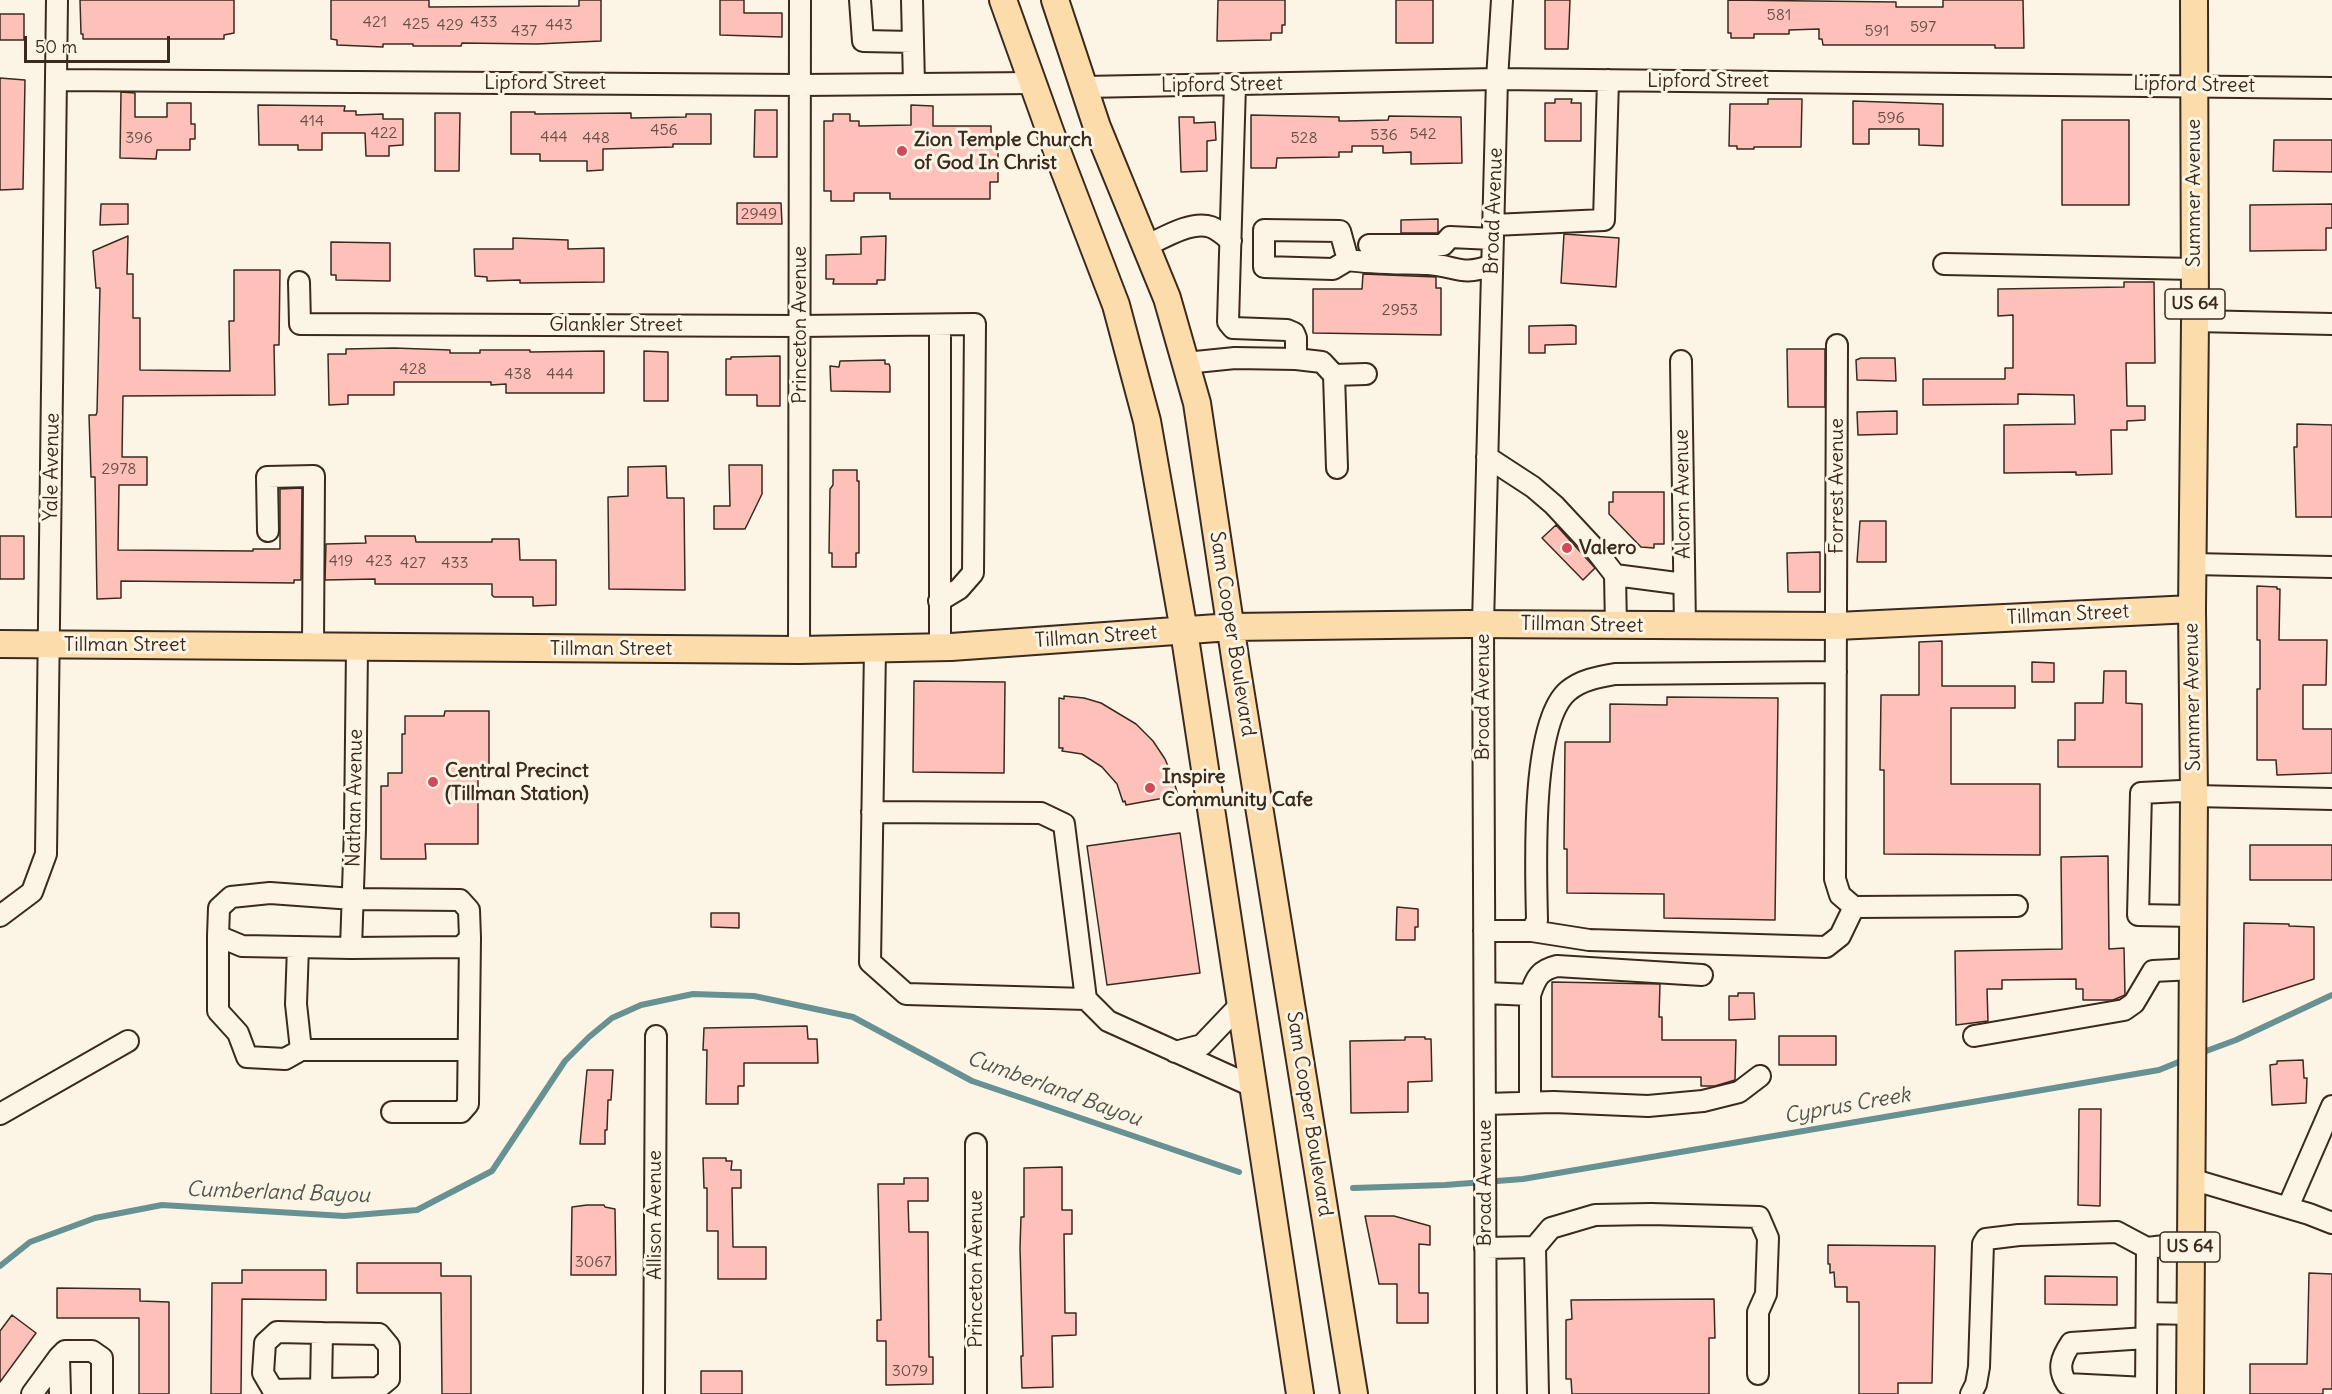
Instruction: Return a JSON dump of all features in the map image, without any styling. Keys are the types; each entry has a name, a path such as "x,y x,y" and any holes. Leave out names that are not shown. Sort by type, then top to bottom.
{"main road":[{"path":"1003,0 1116,305 1146,421 1184,631 1300,1394"},
{"name":"Sam Cooper Boulevard","path":"1055,0 1097,127 1167,298 1197,403 1354,1394"},
{"name":"Summer Avenue","path":"2190,1394 2193,1100 2191,1023 2194,969 2192,609 2195,321 2194,0"},
{"name":"Tillman Street","path":"0,644 875,649 940,647 1231,627 1483,624 1685,627 1837,626 2192,609"}],"street":[{"name":"Yale Avenue","path":"0,915 32,891 46,854 57,0"},
{"name":"Princeton Avenue","path":"799,650 800,0"},
{"path":"860,0 863,41 913,42"},
{"path":"912,0 914,84"},
{"name":"Broad Avenue","path":"1486,1394 1483,624 1497,79 1502,0"},
{"name":"Lipford Street","path":"1084,87 1497,79 2332,88"},
{"name":"Lipford Street","path":"57,80 801,85 1033,83"},
{"path":"1370,245 1443,245 1450,237 1604,220 1608,80"},
{"path":"1235,85 1228,322 1233,328 1287,330 1294,333 1296,359"},
{"path":"1146,246 1199,225 1218,230 1231,241"},
{"path":"1348,260 1375,264 1431,264 1467,272 1492,265"},
{"path":"1944,264 2194,270"},
{"name":"Glankler Street","path":"299,282 300,324 800,326 975,324 974,573 959,590 939,602"},
{"path":"2195,321 2332,324"},
{"path":"940,325 940,647"},
{"name":"Forrest Avenue","path":"1838,345 1836,879 1840,896 1854,907"},
{"path":"1186,363 1235,358 1296,359 1322,362 1334,375 1336,468"},
{"name":"Alcorn Avenue","path":"1682,362 1685,627"},
{"path":"1334,375 1366,374"},
{"path":"1487,457 1533,487 1554,505 1594,548 1615,575 1616,626"},
{"path":"268,531 267,477 314,476 312,647"},
{"path":"2193,564 2332,567"},
{"path":"1615,575 1684,584"},
{"name":"Nathan Avenue","path":"351,948 357,647"},
{"path":"875,649 870,962 906,994 1086,999"},
{"path":"1532,931 1537,920 1539,770 1549,722 1566,692 1587,680 1615,674 1836,672"},
{"path":"2194,916 2138,915 2141,794 2181,791 2194,796 2332,798"},
{"path":"872,812 1041,813 1064,824 1086,999 1108,1021 1254,1087"},
{"path":"392,1112 461,1112 468,1104 469,910 460,900 353,899 270,893 231,897 219,908 218,1011 238,1033 247,1057 285,1059 301,1050 468,1050"},
{"path":"1484,931 1532,931 1588,940 1826,947 1840,936 1854,907 2017,906"},
{"path":"218,936 242,946 351,948 461,947 470,938"},
{"path":"1639,942 1639,971"},
{"path":"298,947 296,1004 301,1050"},
{"path":"1530,1102 1530,994 1535,978 1544,969 1557,966 1702,975"},
{"path":"1974,1036 2124,1010 2134,1003 2153,971 2194,969"},
{"path":"1485,993 1530,994"},
{"path":"1175,1052 1202,1045 1241,1004"},
{"name":"Allison Avenue","path":"654,1394 656,1035"},
{"path":"0,1114 128,1041"},
{"path":"1485,1104 1530,1102 1648,1106 1703,1101 1739,1092 1760,1076"},
{"path":"2288,1207 2332,1106"},
{"name":"Princeton Avenue","path":"976,1144 976,1394"},
{"path":"2191,1179 2288,1207 2332,1223"},
{"path":"1538,1394 1535,1247 1551,1228 1595,1215 1759,1217 1768,1238 1766,1294 1758,1312 1758,1374"},
{"path":"1971,1394 1976,1384 1979,1367 1983,1244 1986,1239 2019,1235 2117,1232 2147,1248 2190,1244"},
{"path":"1485,1248 1535,1247"},
{"path":"2146,1338 2071,1343 2060,1363 2061,1374 2067,1384 2146,1391 2147,1248"},
{"path":"2147,1313 2190,1314"},
{"path":"277,1332 322,1333 379,1334 389,1346 389,1379 378,1388 321,1392 273,1390 263,1373 265,1343 277,1332"},
{"path":"321,1392 322,1333"},
{"path":"32,1394 65,1351 92,1351 102,1358 102,1394"},
{"path":"60,1357 60,1394"}],"building":[{"path":"80,0 234,0 234,33 224,35 224,39 83,39"},
{"path":"331,0 429,0 429,7 579,6 579,0 601,0 601,41 537,44 462,43 461,46 337,45 337,40 331,39"},
{"path":"720,0 744,0 744,13 782,13 782,37 720,35"},
{"path":"1218,0 1285,0 1285,25 1282,25 1282,33 1271,33 1271,40 1217,41"},
{"path":"1396,0 1433,0 1433,43 1396,43"},
{"path":"1545,0 1570,0 1568,49 1545,49"},
{"path":"1728,0 1896,2 1896,7 1943,7 1943,0 2023,0 2024,48 1995,48 1995,45 1823,45 1822,39 1819,39 1819,29 1789,30 1789,34 1754,34 1754,38 1731,38 1731,33 1728,33"},
{"path":"0,14 24,14 24,40 0,40"},
{"path":"0,78 25,80 23,189 0,190"},
{"path":"121,92 135,93 135,117 167,117 167,103 191,103 191,124 195,124 195,139 190,139 190,150 157,150 156,159 120,158"},
{"path":"1555,99 1572,99 1571,103 1581,103 1581,141 1545,141 1545,103 1555,103"},
{"path":"1768,99 1802,99 1801,147 1737,149 1737,146 1729,146 1730,104 1768,104"},
{"path":"1853,101 1943,104 1943,146 1919,145 1919,129 1869,129 1869,144 1853,144"},
{"path":"258,105 345,106 344,111 356,111 356,115 383,114 383,119 403,119 403,145 389,146 389,156 366,156 365,133 322,133 322,150 298,150 298,145 259,145"},
{"path":"911,105 933,106 933,126 991,126 991,143 998,143 998,182 990,182 990,199 890,199 890,193 854,193 854,201 831,201 831,191 824,191 824,121 833,121 833,114 850,114 850,121 859,121 859,126 911,125"},
{"path":"755,110 777,110 777,157 754,157"},
{"path":"511,112 631,113 631,118 711,114 711,144 603,149 603,170 587,171 587,161 540,161 540,154 511,154"},
{"path":"435,113 460,113 459,171 435,171"},
{"path":"1251,115 1339,117 1339,121 1388,120 1389,116 1461,117 1462,163 1411,164 1411,152 1383,153 1383,146 1352,146 1352,152 1339,152 1339,157 1277,158 1276,168 1251,168"},
{"path":"1179,117 1194,117 1194,123 1215,122 1216,140 1207,141 1207,171 1181,172"},
{"path":"2062,120 2129,120 2129,205 2062,205"},
{"path":"2274,140 2332,140 2332,172 2273,171"},
{"path":"737,203 781,203 782,224 737,224"},
{"path":"101,204 128,204 128,224 100,225"},
{"path":"2332,204 2332,228 2326,228 2326,250 2250,251 2250,205"},
{"path":"1438,219 1438,233 1401,233 1401,220"},
{"path":"1564,234 1619,238 1616,287 1561,283"},
{"path":"128,236 127,274 133,274 133,318 140,318 140,370 230,371 229,321 234,321 234,270 280,270 279,345 274,345 275,395 123,396 122,457 147,457 147,485 119,485 118,550 253,551 253,549 280,549 280,489 302,488 301,580 294,580 294,583 121,581 121,598 97,599 95,477 91,477 89,415 96,415 97,412 100,288 96,288 93,251"},
{"path":"886,236 885,280 877,280 877,284 833,284 834,279 826,279 826,255 861,254 861,237"},
{"path":"513,238 568,240 568,249 604,248 604,282 520,283 520,280 487,281 487,277 475,276 474,249 513,249"},
{"path":"331,242 390,243 390,281 336,280 336,275 331,275"},
{"path":"1363,274 1436,277 1436,288 1441,288 1441,335 1313,333 1313,289 1362,289"},
{"path":"2124,282 2154,282 2155,363 2126,363 2127,406 2145,406 2145,420 2127,421 2127,430 2111,430 2112,474 2004,473 2004,425 2075,424 2074,395 2018,394 2018,404 1923,405 1923,379 2005,379 2005,368 2013,368 2013,315 1998,316 1998,289 2124,287"},
{"path":"1529,326 1576,326 1576,344 1545,345 1545,353 1529,353"},
{"path":"346,349 450,350 450,353 480,353 480,350 604,351 604,393 506,393 506,384 491,385 491,382 394,382 394,395 348,395 348,404 329,405 328,354 346,354"},
{"path":"1787,349 1825,349 1825,407 1788,407"},
{"path":"644,351 668,352 668,401 644,401"},
{"path":"780,356 780,406 757,406 757,395 726,395 726,359"},
{"path":"1895,358 1896,381 1857,380 1856,360"},
{"path":"885,360 885,364 889,364 890,367 890,392 831,391 830,366 839,367 840,361"},
{"path":"1897,411 1897,434 1858,435 1857,412"},
{"path":"2297,424 2332,425 2332,517 2296,517 2294,447 2297,447"},
{"path":"729,465 762,465 762,494 745,529 714,529 714,506 730,506"},
{"path":"666,466 667,498 684,498 685,590 609,589 608,497 628,496 628,467"},
{"path":"833,470 857,470 859,553 856,553 856,567 832,567 832,553 829,553 830,489 833,485"},
{"path":"1613,492 1664,492 1664,544 1654,544 1654,548 1641,547 1609,514 1609,502 1613,502"},
{"path":"1860,521 1886,521 1886,562 1857,562"},
{"path":"1556,525 1595,568 1583,580 1542,538"},
{"path":"0,536 24,536 24,579 0,579"},
{"path":"365,536 415,536 416,542 492,542 492,539 519,539 520,560 556,560 556,605 533,606 533,597 494,597 492,584 375,584 375,579 325,580 326,544 366,543"},
{"path":"1820,552 1820,592 1788,592 1787,553"},
{"path":"2257,586 2280,589 2279,640 2327,640 2326,685 2303,685 2303,729 2332,729 2332,773 2277,775 2276,760 2257,760 2260,640 2257,640"},
{"path":"1942,641 1942,686 2015,686 2015,708 1951,708 1951,784 2040,784 2040,855 1884,854 1884,770 1880,770 1881,695 1919,695 1919,642"},
{"path":"2032,662 2054,663 2054,682 2032,682"},
{"path":"2104,671 2126,671 2126,703 2142,704 2142,767 2058,767 2058,740 2075,740 2075,703 2103,703"},
{"path":"914,681 1005,682 1004,773 913,772"},
{"path":"1064,696 1101,703 1136,724 1153,741 1165,759 1177,792 1174,792 1175,796 1126,805 1117,784 1102,767 1082,754 1062,751 1063,748 1059,748 1059,698 1064,699"},
{"path":"1667,697 1778,698 1775,920 1664,918 1664,894 1567,893 1567,849 1564,849 1565,742 1610,742 1610,704 1667,705"},
{"name":"Central Precinct (Tillman Station)","path":"445,711 489,711 489,778 478,778 478,844 425,844 426,859 381,859 381,786 388,786 388,773 402,773 402,734 405,734 405,716 444,716"},
{"path":"1180,833 1200,973 1107,985 1087,846"},
{"path":"2250,845 2332,845 2332,880 2250,880"},
{"path":"2108,856 2109,949 2124,948 2125,995 2113,1000 2083,1000 2083,989 2076,989 2076,979 2002,980 2002,989 1987,989 1988,1021 1956,1025 1955,951 2062,949 2061,857"},
{"path":"1397,907 1418,909 1415,940 1396,940"},
{"path":"711,913 739,913 739,928 711,927"},
{"path":"2244,923 2314,927 2314,979 2243,1002"},
{"path":"1552,982 1660,984 1659,1017 1662,1017 1662,1040 1736,1040 1735,1080 1715,1086 1701,1086 1701,1077 1552,1077"},
{"path":"1738,993 1754,993 1755,1019 1729,1020 1729,996 1738,996"},
{"path":"807,1026 808,1039 817,1039 818,1063 744,1063 744,1086 738,1086 738,1104 706,1104 707,1050 703,1050 704,1028"},
{"path":"1779,1036 1836,1036 1836,1065 1779,1065"},
{"path":"1405,1037 1431,1039 1432,1081 1408,1082 1408,1112 1351,1113 1350,1041 1405,1040"},
{"path":"2303,1060 2304,1078 2307,1078 2306,1103 2272,1105 2270,1065 2277,1064 2277,1061"},
{"path":"587,1070 613,1070 605,1144 580,1144"},
{"path":"2079,1109 2101,1109 2100,1206 2078,1205"},
{"path":"703,1158 726,1158 726,1161 732,1161 731,1170 741,1170 741,1188 732,1188 733,1247 766,1247 766,1279 718,1279 718,1231 707,1231 707,1188 704,1188"},
{"path":"1062,1167 1062,1210 1072,1210 1072,1234 1064,1234 1065,1313 1076,1313 1076,1335 1052,1336 1053,1387 1022,1388 1020,1248 1021,1217 1024,1217 1024,1168"},
{"path":"904,1178 928,1178 928,1201 908,1201 909,1232 928,1232 929,1357 933,1357 933,1384 886,1385 886,1341 877,1341 877,1320 881,1320 878,1184 904,1184"},
{"path":"604,1205 615,1209 616,1275 571,1275 572,1207"},
{"path":"1365,1216 1394,1216 1430,1226 1430,1245 1419,1244 1419,1293 1428,1293 1428,1323 1397,1323 1397,1284 1379,1284"},
{"path":"1828,1245 1935,1246 1932,1383 1898,1383 1898,1394 1859,1394 1859,1302 1847,1302 1847,1287 1835,1287 1834,1272 1830,1273 1830,1264 1828,1264"},
{"path":"357,1263 441,1263 441,1276 471,1276 471,1394 442,1394 441,1293 357,1293"},
{"path":"242,1270 326,1270 326,1300 242,1299 241,1394 211,1394 212,1283 242,1283"},
{"path":"2309,1273 2332,1274 2332,1389 2323,1389 2323,1394 2250,1394 2250,1364 2307,1364"},
{"path":"2045,1276 2117,1277 2117,1305 2045,1304"},
{"path":"57,1288 140,1289 140,1301 169,1302 169,1394 139,1394 139,1318 57,1318"},
{"path":"1714,1299 1715,1338 1709,1338 1709,1394 1572,1394 1571,1379 1566,1379 1566,1320 1572,1319 1571,1300"},
{"path":"12,1315 36,1333 0,1382 0,1331"},
{"path":"701,1371 742,1371 742,1394 701,1394"}],"waterway":[{"name":"Cumberland Bayou","path":"0,1266 30,1242 95,1218 162,1205 344,1216 417,1210 492,1171 565,1061 612,1018 641,1005 693,994 754,996 853,1017 972,1081 1239,1172"},
{"name":"Cyprus Creek","path":"2198,1054 2236,1040 2332,995"},
{"name":"Cyprus Creek","path":"1353,1188 1445,1185 1523,1179 2159,1070 2186,1059"}],"place":[{"name":"Zion Temple Church of God In Christ","path":"902,151"},
{"name":"Valero","path":"1567,548"},
{"name":"Central Precinct (Tillman Station)","path":"433,782"},
{"name":"Inspire Community Cafe","path":"1150,788"}]}
